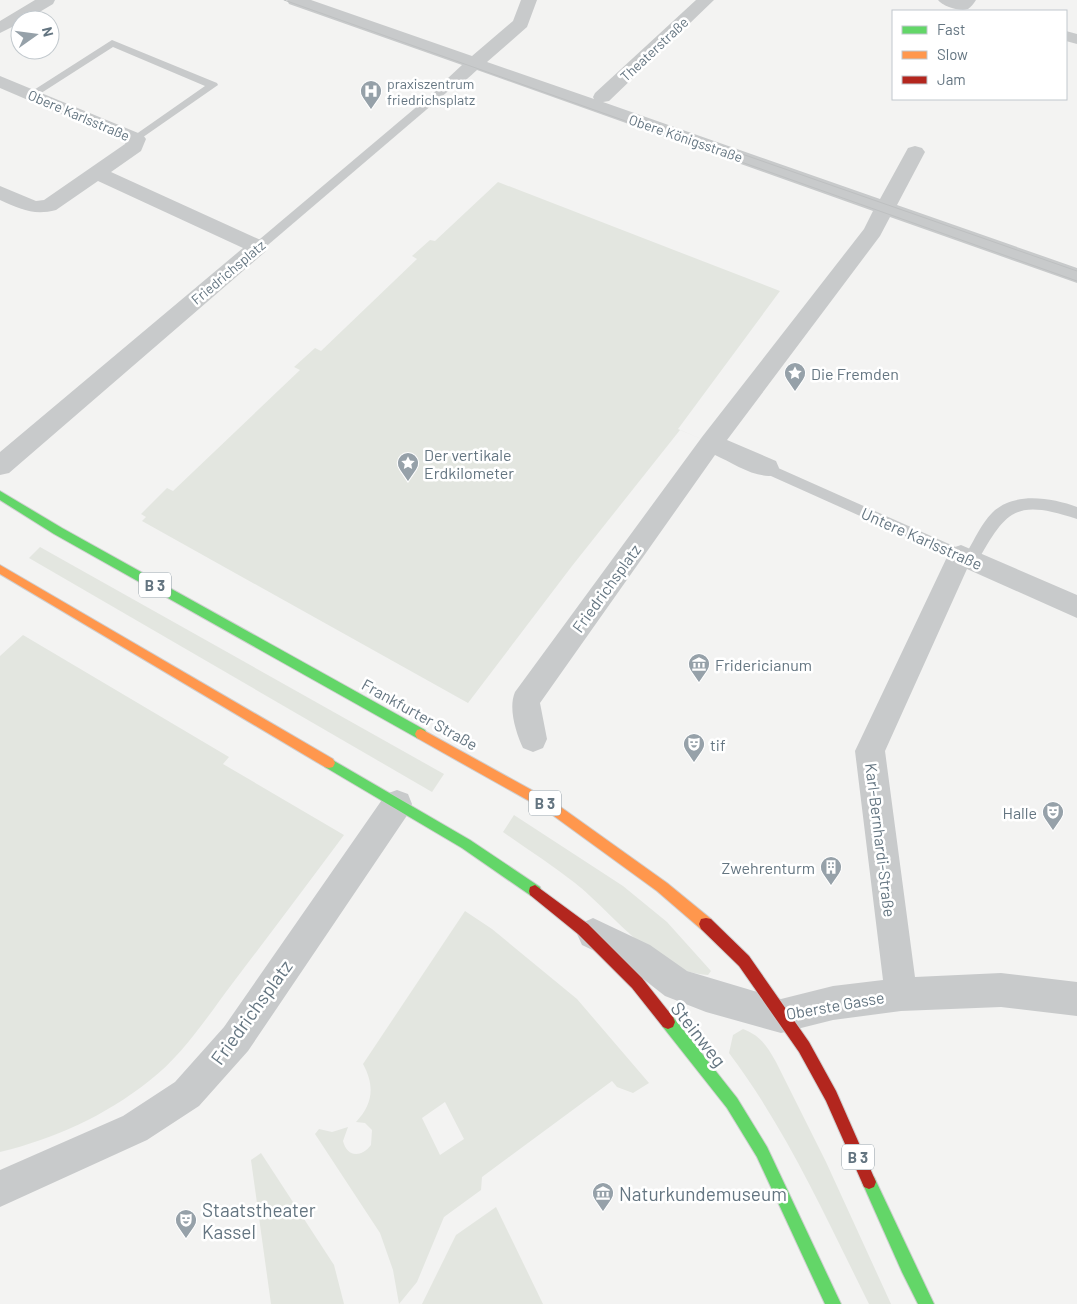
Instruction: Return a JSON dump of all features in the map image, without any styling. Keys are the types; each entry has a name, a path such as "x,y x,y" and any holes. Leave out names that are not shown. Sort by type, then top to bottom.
{"main road":[{"name":"Frankfurter Straße","path":"0,495 58,531 551,807 662,887 714,930 744,960 781,1016"},
{"path":"0,569 397,804"},
{"name":"Steinweg","path":"397,804 466,844 524,884 583,929 637,982 732,1103 762,1152 833,1304"},
{"name":"B 3","path":"781,1016 804,1047 831,1096 907,1267 926,1304"}],"street":[{"path":"0,28 47,0"},
{"name":"Obere Königsstraße","path":"295,0 1077,276"},
{"path":"456,79 521,22 529,0"},
{"name":"Theaterstraße","path":"602,97 706,0"},
{"path":"946,0 965,3"},
{"name":"Obere Karlsstraße","path":"0,82 136,139 134,147 49,206 33,207 0,192"},
{"name":"Friedrichsplatz","path":"533,739 525,702 711,443 874,231 915,152"},
{"path":"96,173 258,247"},
{"name":"Friedrichsplatz","path":"0,466 258,247"},
{"path":"711,443 767,468"},
{"name":"Untere Karlsstraße","path":"966,557 1077,607"},
{"name":"Karl-Bernhardi-Straße","path":"901,994 870,751 966,557"},
{"name":"Friedrichsplatz","path":"0,1190 135,1128 187,1094 236,1039 397,804"},
{"name":"Oberste Gasse","path":"583,929 639,956 677,984 706,995 781,1016 833,1003 901,994 1001,990 1077,999"}],"lane":[{"path":"31,95 112,44 214,85 136,139"},
{"name":"Friedrichsplatz","path":"258,247 456,79"},
{"name":"Untere Karlsstraße","path":"767,468 966,557"},
{"path":"966,557 999,515 1020,506 1040,503 1077,513"}],"shaded area":[{"path":"498,182 780,291 678,429 711,443 680,430 572,566 468,703 142,521 146,517 141,514 167,488 173,491 300,370 294,367 315,348 321,351 417,259 412,256 430,240 435,241"},
{"path":"40,547 444,774 432,792 29,558"},
{"path":"23,635 229,757 223,764 344,835 194,1035 173,1060 132,1094 97,1115 59,1133 0,1152 0,656"},
{"path":"514,815 623,886 667,922 711,971 708,975 670,964 653,953 636,940 575,883 503,832"},
{"path":"465,911 492,929 577,999 649,1083 633,1093 617,1087 612,1081 482,1177 481,1190 444,1217 417,1282 399,1304 393,1270 380,1233 315,1134 319,1129 332,1132 348,1127 343,1141 351,1153 359,1154 371,1145 372,1130 365,1123 356,1122 369,1102 371,1087 363,1064","holes":["445,1102 464,1139 440,1155 422,1118"]},
{"path":"743,1029 763,1042 776,1062 826,1162 891,1304 869,1304 805,1175 750,1082 729,1053 733,1035"},
{"path":"261,1153 334,1265 344,1304 271,1304 251,1160"},
{"path":"496,1207 543,1304 422,1304 456,1235"}],"tram line":[{"path":"284,0 1077,281"},
{"path":"636,117 1077,271"}],"traffic: fast":[{"path":"0,495 58,531 421,734"},
{"path":"329,763 466,844 535,891"},
{"path":"668,1022 732,1103 762,1152 833,1304"},
{"path":"869,1182 907,1267 926,1304"}],"traffic: slow":[{"path":"0,569 329,763"},
{"path":"421,734 551,807 662,887 706,924"}],"traffic: jam":[{"path":"535,891 583,929 637,983 668,1022"},
{"path":"706,924 744,961 804,1047 831,1096 869,1182"}],"place":[{"name":"praxiszentrum friedrichsplatz","path":"371,110"},
{"name":"Die Fremden","path":"795,392"},
{"name":"Der vertikale Erdkilometer","path":"408,482"},
{"name":"Fridericianum","path":"699,683"},
{"name":"tif","path":"694,763"},
{"name":"Halle","path":"1053,831"},
{"name":"Zwehrenturm","path":"831,886"},
{"name":"Naturkundemuseum","path":"603,1212"},
{"name":"Staatstheater Kassel","path":"186,1239"}]}
